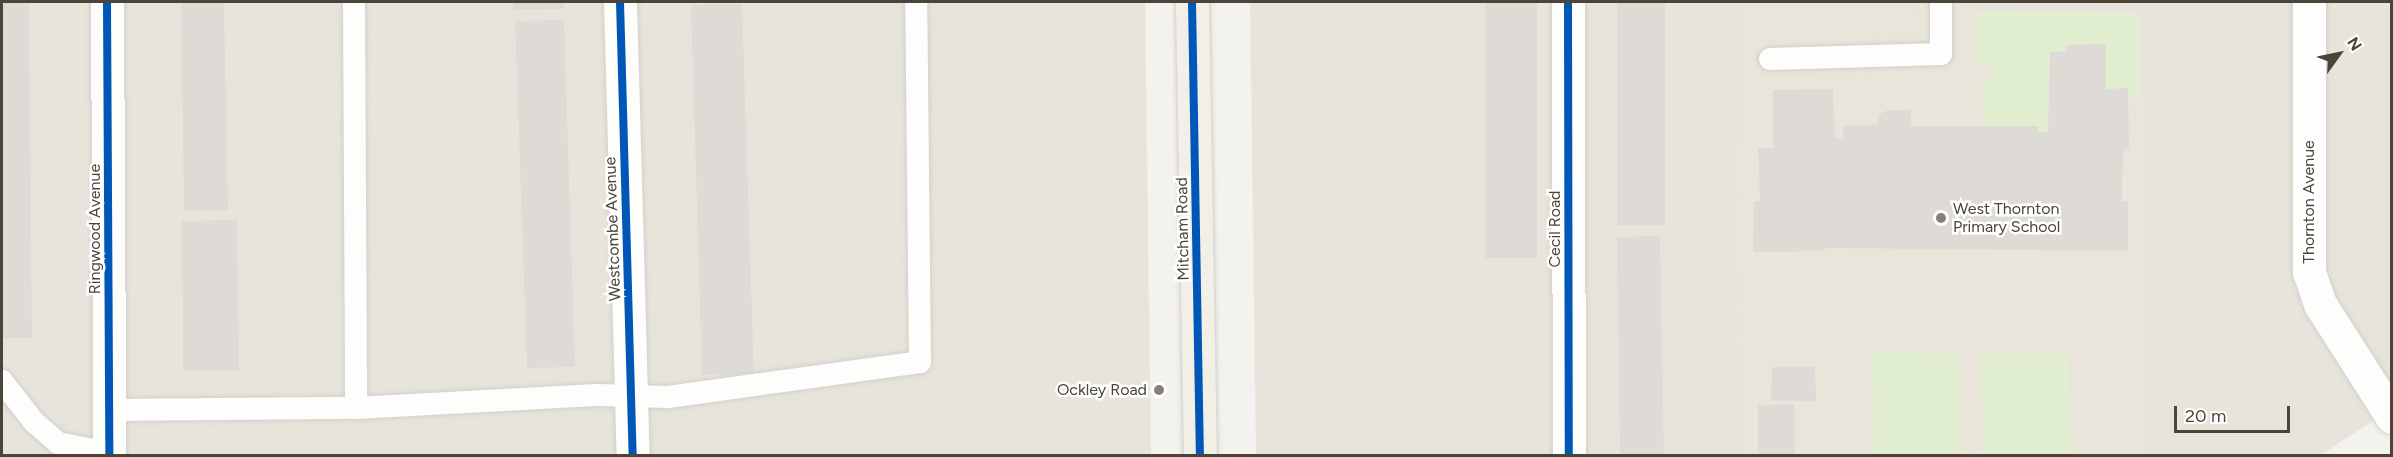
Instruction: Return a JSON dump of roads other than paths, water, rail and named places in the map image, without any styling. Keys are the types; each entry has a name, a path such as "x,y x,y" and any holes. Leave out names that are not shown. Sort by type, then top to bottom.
{"main road":[{"name":"Mitcham Road","path":"1192,2 1200,456"}],"street":[{"name":"Ringwood Avenue","path":"107,2 109,454"},
{"name":"Westcombe Avenue","path":"620,2 633,456"},
{"name":"Cecil Road","path":"1568,2 1569,456"},
{"name":"Thornton Avenue","path":"2309,2 2309,272 2320,304 2391,417"}],"lane":[{"path":"354,2 357,408"},
{"path":"109,410 357,408 596,395 668,397 920,362 916,2"},
{"path":"1770,60 1941,54 1941,2"},
{"path":"2,381 34,422 58,443 109,454"}],"place":[{"name":"West Thornton Primary School","path":"1941,218"},
{"name":"Ockley Road","path":"1159,390"}]}
